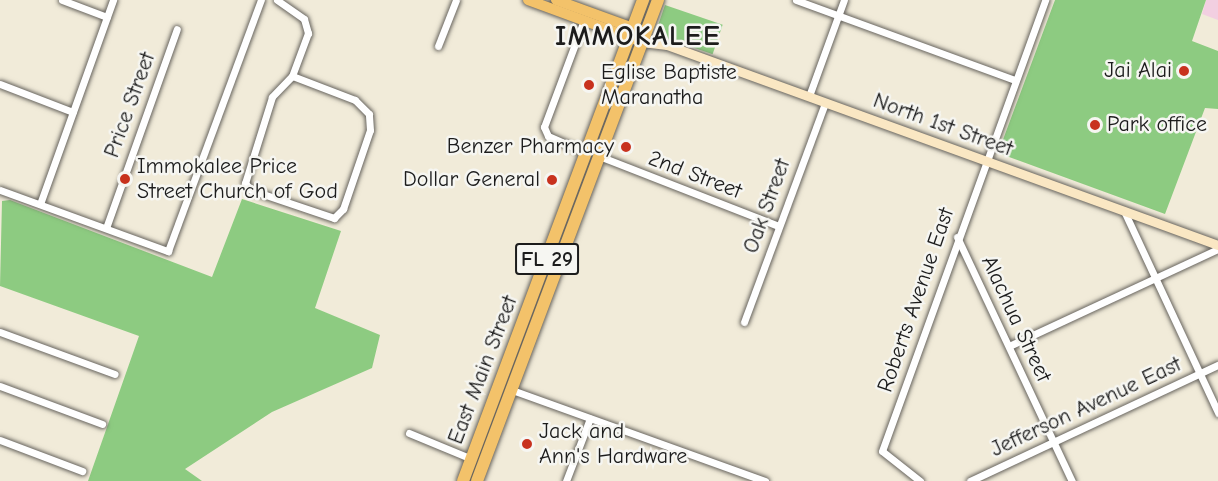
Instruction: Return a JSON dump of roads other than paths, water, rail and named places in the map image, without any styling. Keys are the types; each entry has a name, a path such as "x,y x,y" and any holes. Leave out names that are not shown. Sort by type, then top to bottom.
{"highway":[{"name":"FL 29","path":"631,32 643,0"},
{"name":"FL 29","path":"647,39 658,0"},
{"name":"East Main Street","path":"477,481 506,388 593,155 631,32"},
{"name":"East Main Street","path":"593,155 647,39"},
{"name":"East Main Street","path":"463,481 506,388"}],"main road":[{"path":"528,0 552,2 647,39"},
{"path":"552,2 584,21 631,32"}],"street":[{"path":"62,0 107,17"},
{"path":"40,204 113,0"},
{"path":"0,190 168,251 261,0"},
{"path":"277,0 307,25 292,76 272,97 246,183 251,190 334,218 343,209 370,130 369,114 355,100 292,76"},
{"path":"438,46 456,0"},
{"path":"796,0 1015,80"},
{"path":"808,96 844,0"},
{"name":"Roberts Avenue East","path":"920,481 882,451 984,161 1045,0"},
{"name":"2nd Street","path":"584,21 544,127 550,138 779,226"},
{"name":"Price Street","path":"105,228 177,28"},
{"name":"North 1st Street","path":"647,39 1218,247"},
{"path":"0,84 73,111"},
{"name":"Oak Street","path":"744,322 825,103"},
{"path":"1124,211 1218,413"},
{"name":"Alachua Street","path":"957,237 1072,481"},
{"path":"1009,346 1218,247"},
{"path":"0,332 115,374"},
{"name":"Jefferson Avenue East","path":"970,481 1218,365"},
{"path":"0,386 102,423"},
{"path":"506,388 765,481"},
{"path":"566,481 590,418"},
{"path":"409,433 472,459"},
{"path":"0,440 82,471"}],"place":[{"name":"Jai Alai","path":"1184,71"},
{"name":"Eglise Baptiste Maranatha","path":"589,85"},
{"name":"Park office","path":"1095,125"},
{"name":"Benzer Pharmacy","path":"626,147"},
{"name":"Immokalee Price Street Church of God","path":"125,179"},
{"name":"Dollar General","path":"552,180"},
{"name":"Jack and Ann's Hardware","path":"527,444"}],"district":[{"name":"IMMOKALEE","path":"638,36"}]}
